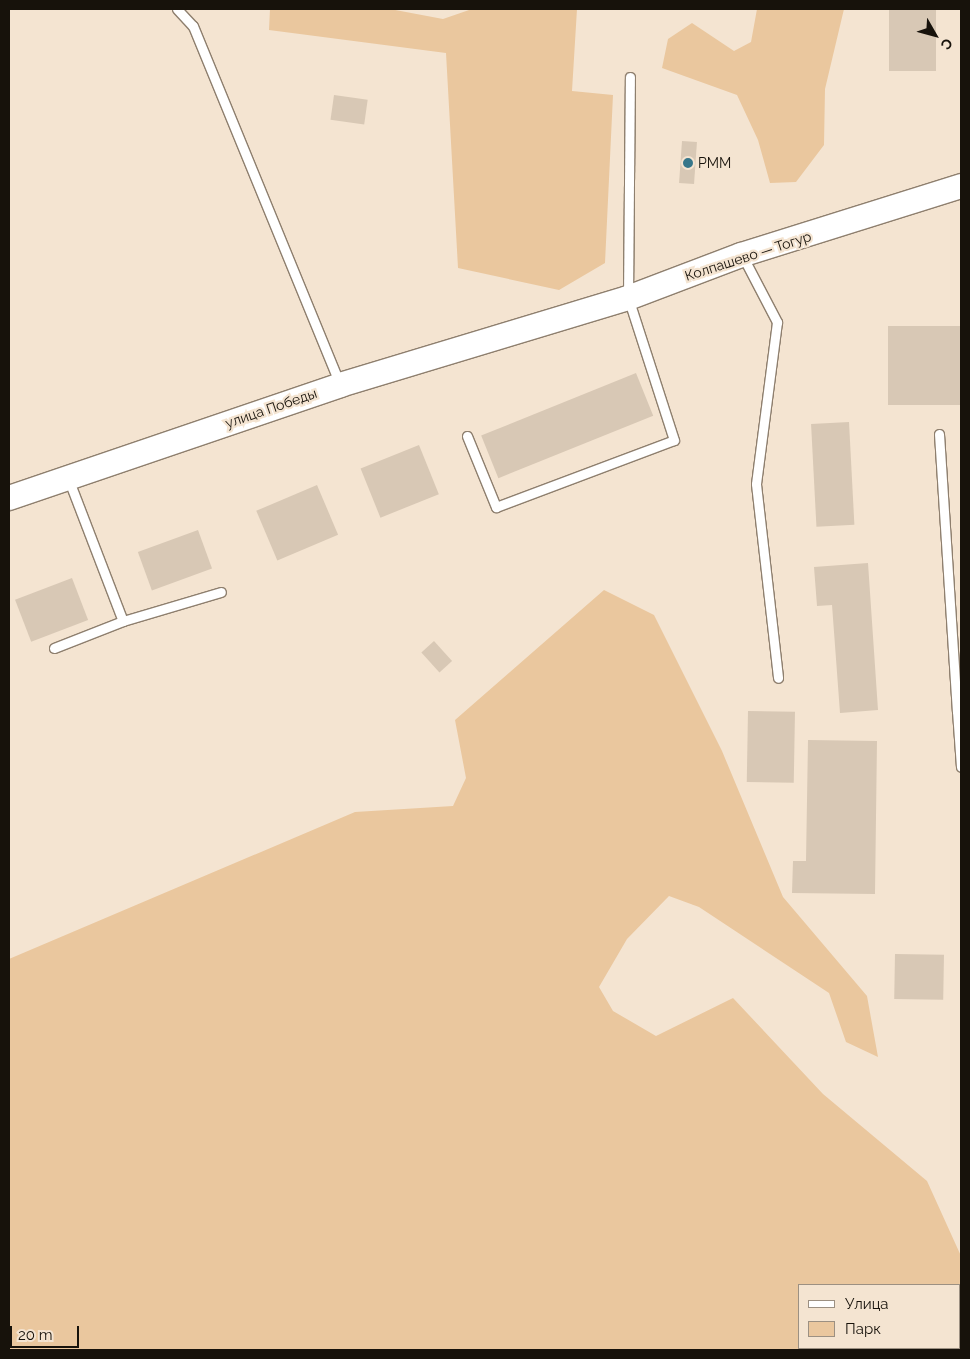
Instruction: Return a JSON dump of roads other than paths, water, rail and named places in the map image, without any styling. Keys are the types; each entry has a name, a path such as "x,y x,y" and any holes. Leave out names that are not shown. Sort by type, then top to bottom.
{"street":[{"name":"Колпашево — Тогур","path":"535,324 628,298 742,255 961,184"},
{"name":"улица Победы","path":"9,498 340,385 535,324"}],"lane":[{"path":"177,9 193,26 340,385"},
{"path":"467,436 496,507 674,440 628,298 630,77"},
{"path":"742,255 777,322 756,484 778,678"},
{"path":"938,434 959,710 961,767"},
{"path":"68,478 124,621"},
{"path":"54,648 124,621 221,592"}],"place":[{"name":"РММ","path":"688,163"}]}
